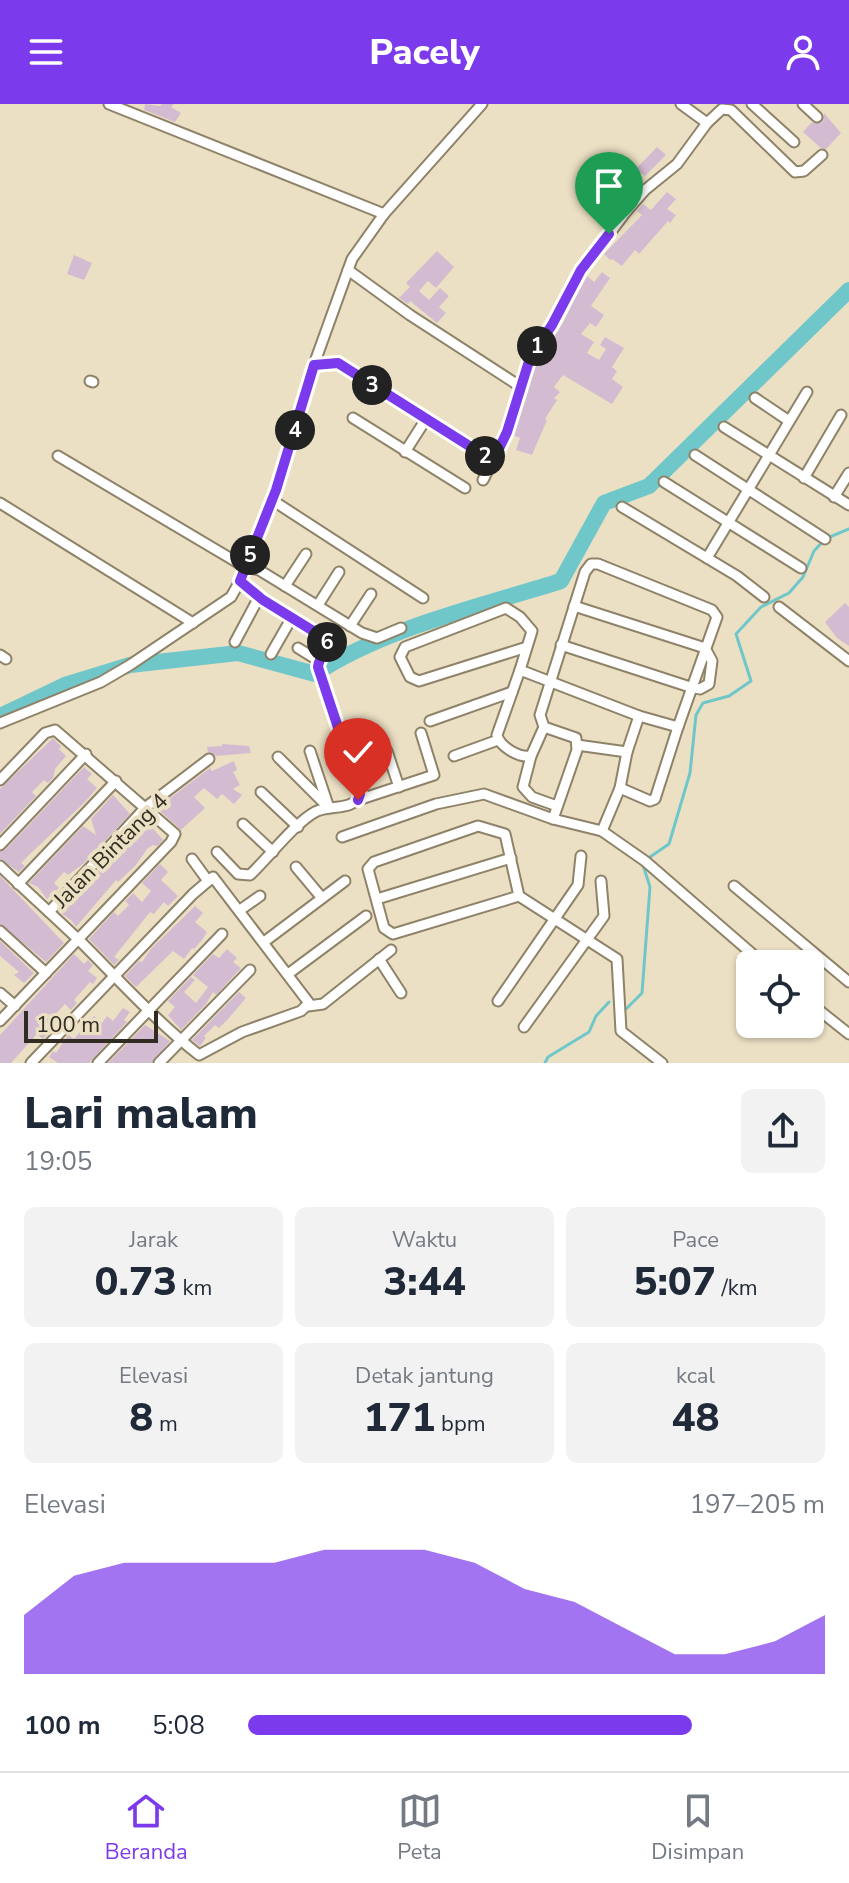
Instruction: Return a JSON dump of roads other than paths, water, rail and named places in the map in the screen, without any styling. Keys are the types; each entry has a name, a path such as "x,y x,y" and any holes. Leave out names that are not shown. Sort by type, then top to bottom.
{"street":[{"path":"109,104 384,214"},
{"path":"0,723 101,682 231,597 272,500 314,365 357,251 384,214 482,104"},
{"path":"681,104 707,123"},
{"path":"752,104 794,142"},
{"path":"803,104 817,117"},
{"path":"483,480 507,432 530,358 552,325 581,270 635,201 682,158 707,123 722,109 731,110 795,172 804,171 822,155"},
{"path":"348,270 410,315 521,387"},
{"path":"314,365 338,363 493,461"},
{"path":"707,558 807,392"},
{"path":"755,398 789,421"},
{"path":"804,478 841,415"},
{"path":"353,418 465,488"},
{"path":"405,452 426,419"},
{"path":"724,427 849,505"},
{"path":"695,455 825,539"},
{"path":"58,456 245,567 259,570 362,633 377,638 401,628"},
{"path":"834,497 849,473"},
{"path":"664,482 801,568"},
{"path":"272,500 423,598"},
{"path":"0,503 193,623"},
{"path":"622,507 707,558 764,597"},
{"path":"285,586 306,554"},
{"path":"557,806 532,797 523,787 531,756 544,727 540,715 550,680 585,572 591,564 598,564 712,610 717,617 690,687 655,799 650,801 620,788"},
{"path":"318,605 339,572"},
{"path":"240,581 327,642 328,648 318,667 360,794 358,800"},
{"path":"350,626 371,594"},
{"path":"235,642 259,597"},
{"path":"561,645 690,687 700,689 709,684 712,661 705,648 574,606"},
{"path":"779,607 849,661"},
{"path":"527,647 419,681 410,677 400,657 405,647 506,608 531,628 527,647 520,670 497,735 502,745 525,757 531,756"},
{"path":"271,654 291,619"},
{"path":"298,648 319,661"},
{"path":"520,670 639,716 678,727"},
{"path":"430,721 512,692"},
{"path":"602,831 620,788 627,752 639,716"},
{"path":"544,727 569,734 576,738 577,745 553,819"},
{"path":"0,780 45,733 51,730 59,732 172,830 174,837 0,1021"},
{"path":"217,852 238,874 250,875 318,809 351,805 434,775 421,733"},
{"path":"454,756 498,740"},
{"path":"577,745 627,752"},
{"path":"310,751 329,808"},
{"path":"387,751 399,787"},
{"path":"0,845 86,754"},
{"path":"278,757 329,808"},
{"name":"Jalan Bintang 4","path":"49,912 146,807 209,759"},
{"path":"294,773 315,765"},
{"path":"18,884 116,781"},
{"path":"261,792 298,827"},
{"path":"342,837 436,804 484,794 584,829 602,831 645,861 748,950"},
{"path":"243,824 273,852"},
{"path":"519,896 393,934 384,928 368,869 374,862 478,826 505,834 519,896 617,959 621,1031 662,1063"},
{"path":"498,1001 578,885 581,856"},
{"path":"377,899 511,858"},
{"path":"192,859 208,881"},
{"path":"0,866 201,1055 242,1032 288,1017 308,1006 323,1004 391,950"},
{"path":"296,867 322,898"},
{"path":"31,1063 193,894 216,878 288,974 308,1006"},
{"path":"264,942 345,881"},
{"path":"524,1027 604,916 601,881"},
{"path":"734,886 849,982"},
{"path":"240,910 260,896"},
{"path":"288,974 366,916"},
{"path":"0,931 46,973"},
{"path":"98,1063 222,934"},
{"path":"379,959 401,993"},
{"path":"159,1063 250,970"},
{"path":"0,993 15,1006"},
{"path":"824,1014 849,1034"}],"waterway":[{"path":"0,716 65,685 130,665 238,653 315,674 402,631 561,581 604,503 649,486 849,290"},
{"path":"647,859 669,844 690,773 696,715 703,703 729,696 751,681 736,634 761,607 789,593 803,577 814,551 825,539 849,529"},
{"path":"626,1009 642,993 650,887 643,865"},
{"path":"545,1063 548,1057 589,1032 596,1016 609,1002"}]}
